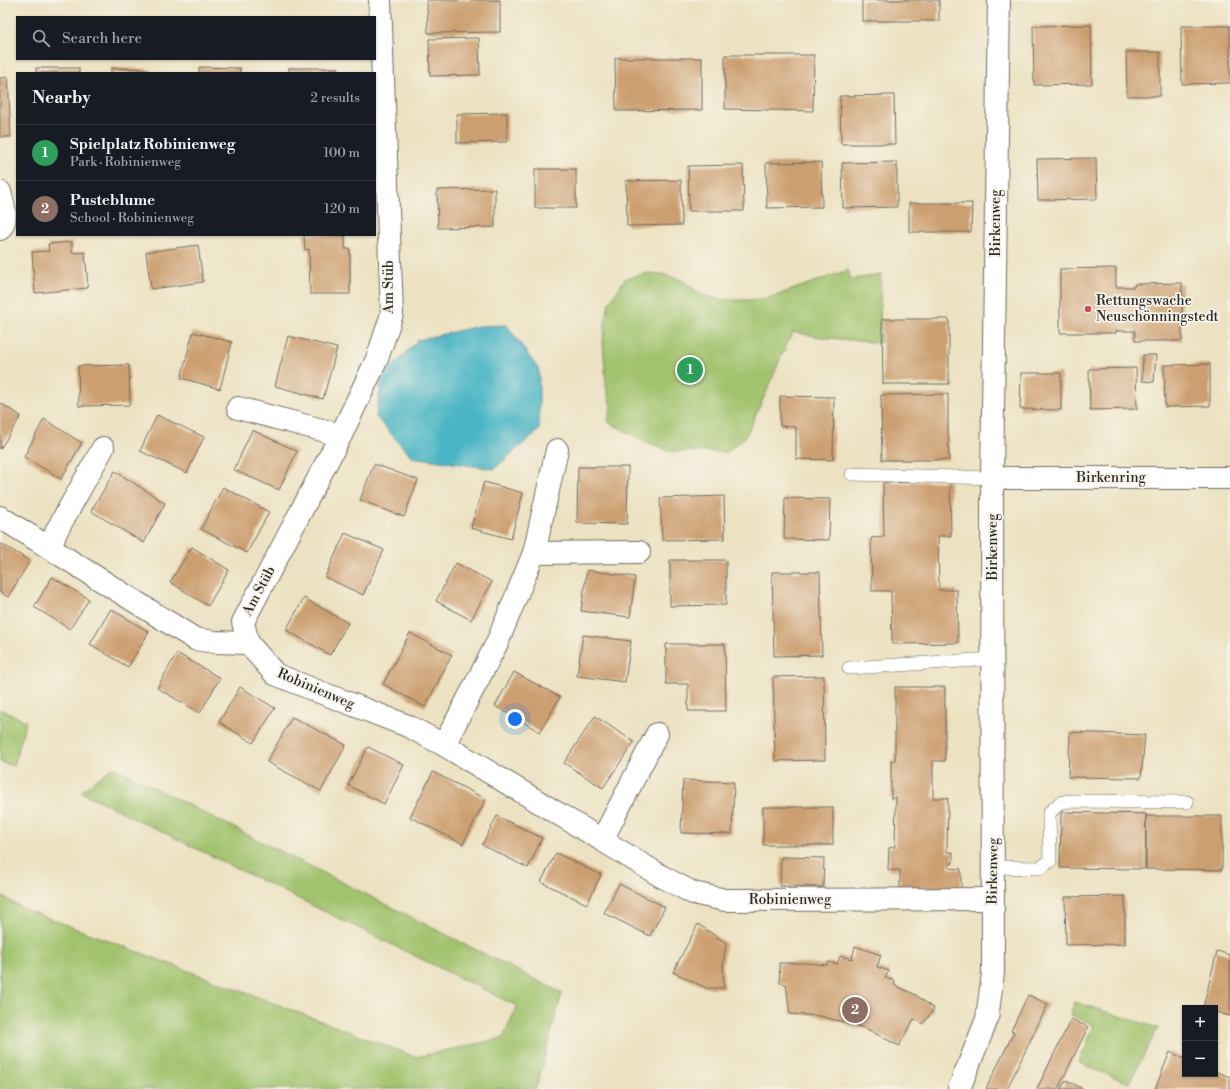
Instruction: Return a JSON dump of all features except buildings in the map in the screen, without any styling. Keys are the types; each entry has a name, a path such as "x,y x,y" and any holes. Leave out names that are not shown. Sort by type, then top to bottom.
{"street":[{"name":"Am Stüb","path":"248,643 243,622 341,435 377,359 392,314 380,153 380,0"},
{"name":"Birkenweg","path":"959,1089 987,1019 993,973 992,478 999,0"},
{"path":"0,192 6,215 3,226 0,229"},
{"path":"238,408 341,435"},
{"path":"50,547 57,530 103,448"},
{"path":"444,745 497,643 534,553 557,450"},
{"name":"Birkenring","path":"992,478 1230,478"},
{"path":"0,517 195,639 215,642 248,643"},
{"path":"534,553 639,552"},
{"name":"Robinienweg","path":"248,643 275,674 408,726 444,745 661,876 693,893 725,900 992,899"},
{"path":"602,840 657,734"}],"lane":[{"path":"852,474 992,478"},
{"path":"849,668 993,659"},
{"path":"993,867 1040,868 1050,861 1049,813 1060,803 1068,801 1187,802"}],"green space":[{"path":"848,270 851,279 881,275 880,343 819,337 793,332 746,436 727,452 670,451 647,442 608,422 611,407 606,387 603,341 605,323 609,303 625,279 647,273 662,274 682,280 702,295 722,300 747,300 769,298"},
{"path":"0,709 26,721 14,766 0,762"},
{"path":"113,767 562,993 536,1089 0,1089 0,895 22,908 416,1057 503,1038 517,1006 81,792"},
{"path":"1075,1002 1158,1028 1129,1083 1079,1063 1094,1025 1070,1015"}],"water":[{"path":"507,325 539,370 539,430 494,469 412,457 376,417 382,378 418,340 479,326"}],"place":[{"name":"Rettungswache Neuschönningstedt","path":"1088,309"},
{"name":"Spielplatz Robinienweg","path":"690,370"},
{"name":"Pusteblume","path":"855,1010"}]}
